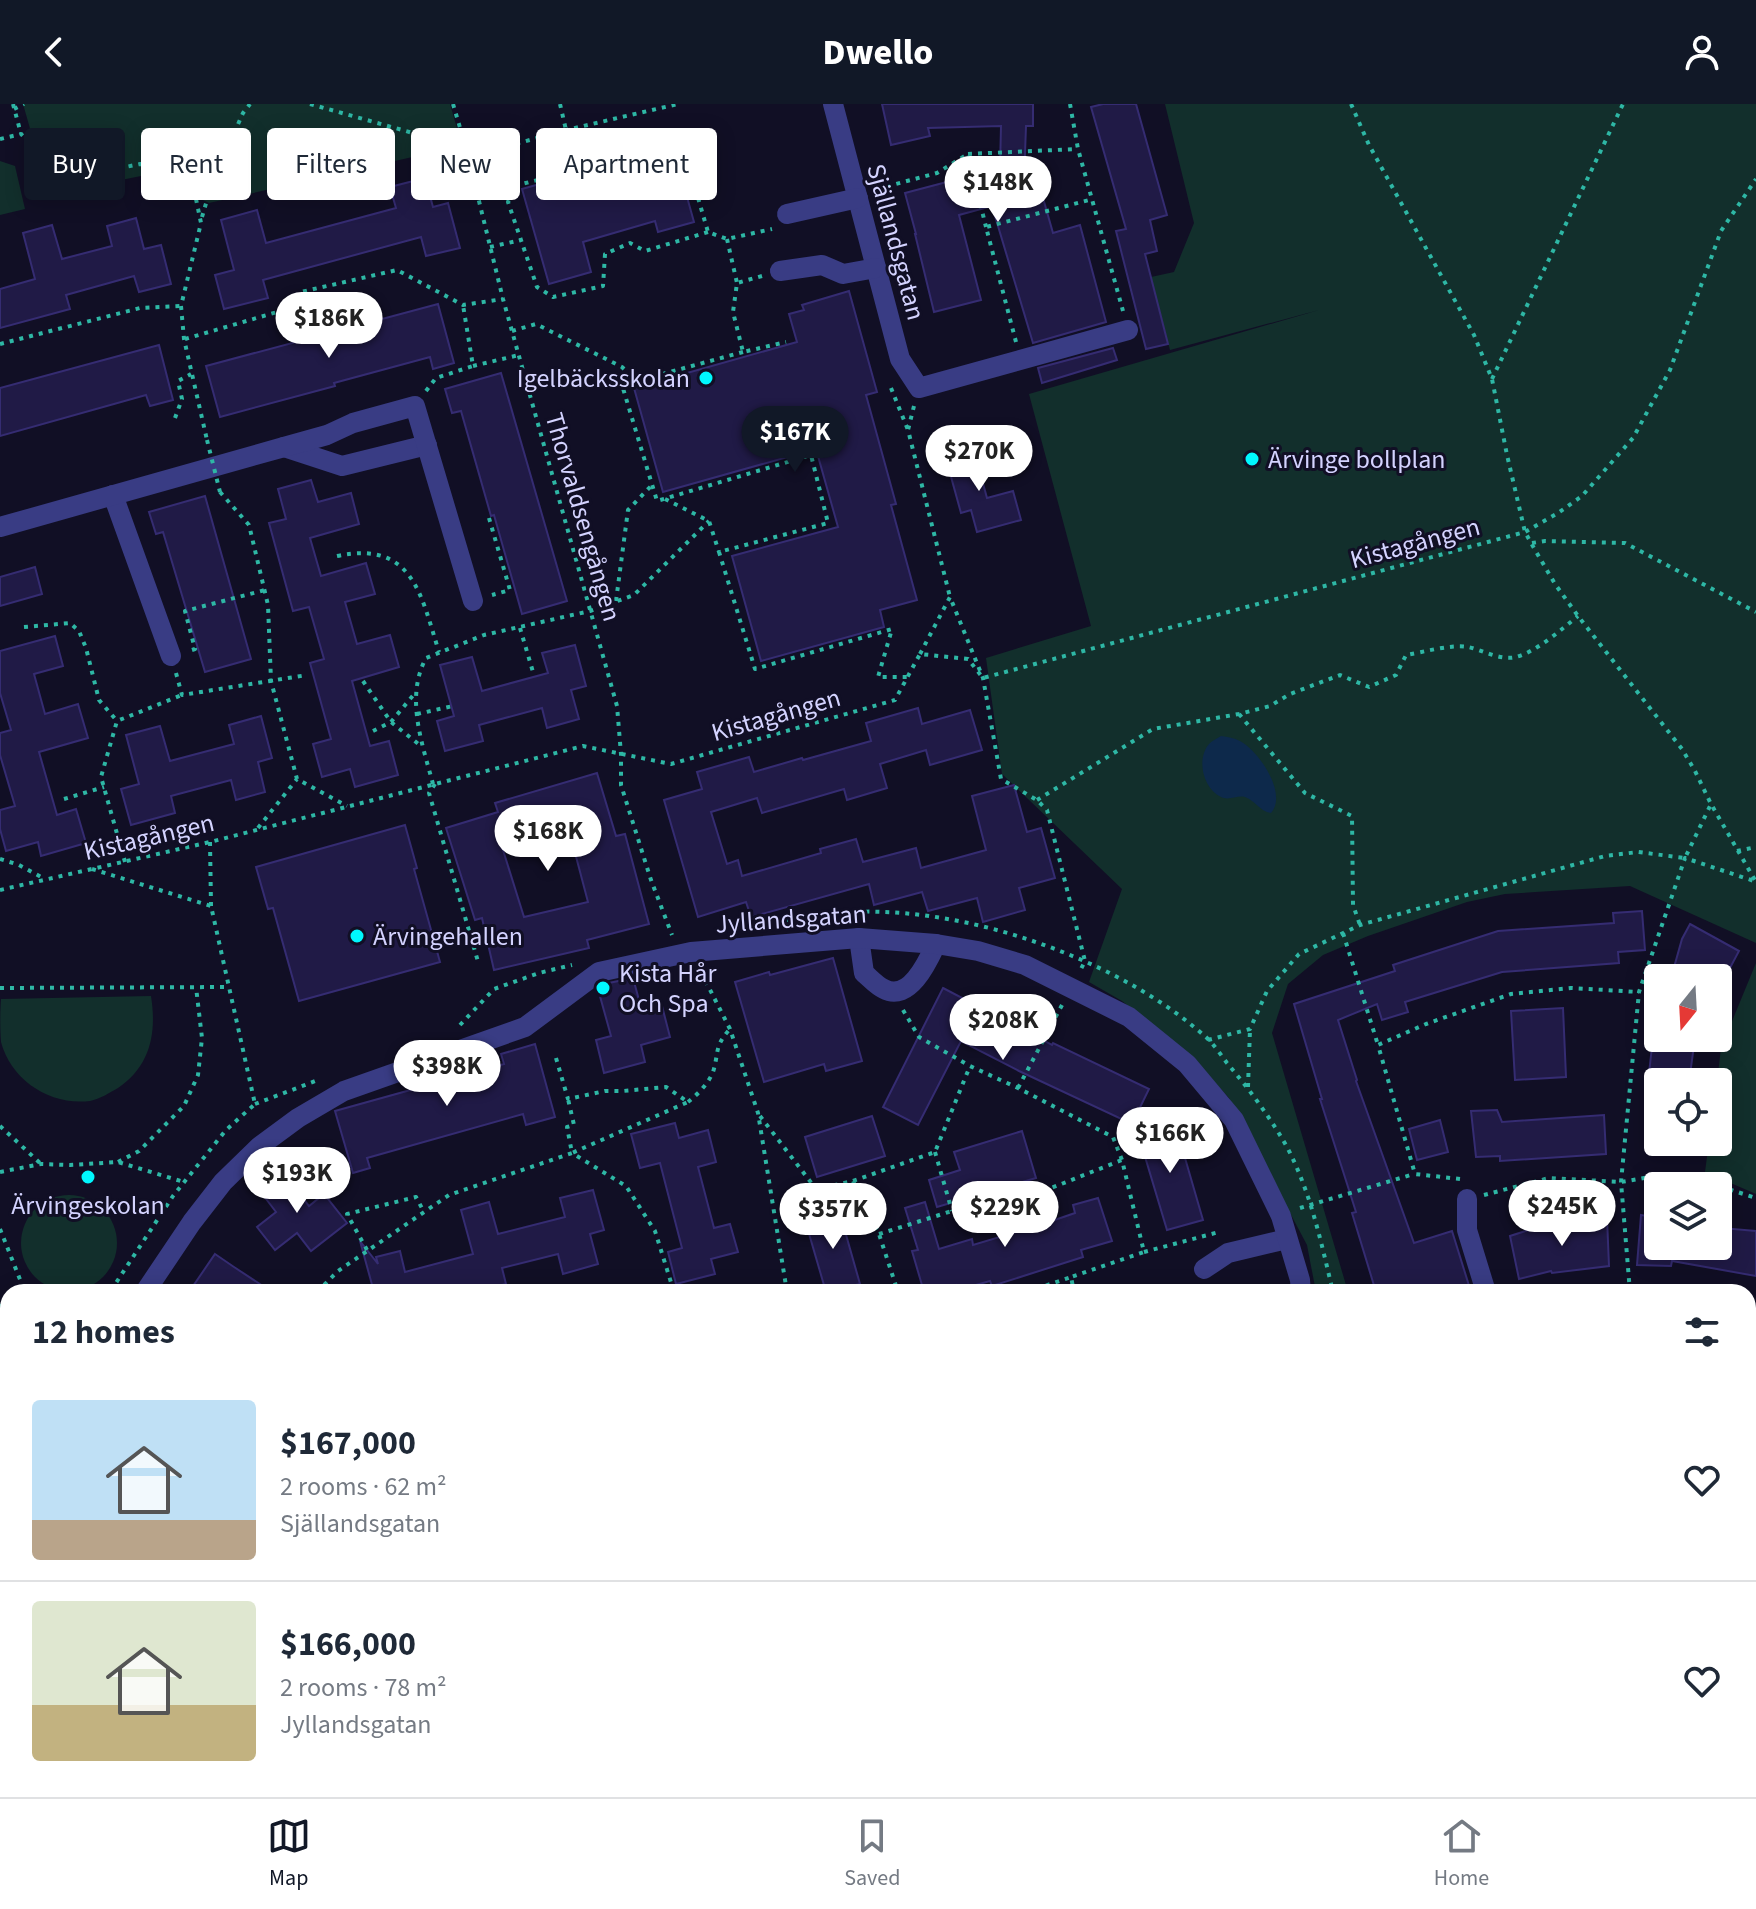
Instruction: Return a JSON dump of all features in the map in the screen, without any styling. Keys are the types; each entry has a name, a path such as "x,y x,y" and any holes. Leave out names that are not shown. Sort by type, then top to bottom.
{"street":[{"name":"Själlandsgatan","path":"833,104 867,194 876,268 900,359 919,388"},
{"path":"787,214 867,194"},
{"path":"780,271 822,265 843,274 876,268"},
{"path":"919,388 1128,330"},
{"path":"0,527 327,435 353,423 415,406 473,601"},
{"path":"284,447 342,466 427,445"},
{"path":"113,495 172,659"},
{"path":"859,938 864,973 883,989 892,992 907,988 924,970 936,944"},
{"name":"Jyllandsgatan","path":"150,1284 223,1182 260,1146 344,1091 525,1027 599,972 691,952 859,938 978,951 1025,965 1129,1017 1187,1064 1234,1120 1281,1216 1300,1284"},
{"path":"1467,1199 1467,1230 1484,1284"},
{"path":"1204,1269 1228,1253 1287,1239"}],"path":[{"path":"24,104 13,106 21,134 33,145 96,173 140,164 171,173 196,199 201,223"},
{"path":"250,104 243,113 212,183 181,306 184,339 220,492 249,525 268,605 271,681 297,779 349,808"},
{"path":"310,104 411,132"},
{"name":"Thorvaldsengången","path":"453,104 460,128"},
{"path":"560,104 566,128"},
{"path":"575,128 678,104"},
{"path":"1070,104 1078,149 1128,330"},
{"path":"1351,104 1369,145 1474,335 1492,379 1525,532 1578,616 1682,749 1756,882"},
{"path":"1492,379 1623,104"},
{"path":"0,139 21,134"},
{"path":"708,232 682,143 514,186 508,202 537,287 553,297 603,286 605,254 630,243 645,251 708,232 727,239 791,225 787,214"},
{"path":"867,194 937,173 968,154 1078,149"},
{"path":"968,154 1021,360"},
{"name":"Kistagången","path":"983,678 1525,532 1558,513 1582,496 1633,438 1670,370 1721,231 1756,179"},
{"path":"986,227 1093,199"},
{"name":"Thorvaldsengången","path":"479,200 503,299 617,706 621,785 673,938"},
{"path":"727,239 737,283 733,312 743,352"},
{"path":"490,247 521,240"},
{"path":"184,339 284,310 301,292 397,270 463,305 503,299"},
{"path":"737,283 780,271"},
{"path":"463,305 473,366"},
{"path":"0,344 140,308 181,306"},
{"path":"512,331 536,324 622,367 636,381"},
{"path":"719,552 828,523 811,455 657,501 622,385 786,342"},
{"path":"415,406 436,378 519,355"},
{"path":"175,418 182,399 178,381 192,373"},
{"path":"919,388 908,430 950,597 983,678 1001,779 1037,800 1047,810 1085,961 1018,1088"},
{"path":"616,601 628,510 652,485"},
{"path":"664,499 709,521 755,669 892,629 878,677 908,677"},
{"path":"473,601 510,590 489,518"},
{"path":"479,965 429,793 434,784 415,707 420,670 426,658 484,635 590,611 634,595 709,521"},
{"path":"1531,543 1625,543 1756,612"},
{"path":"337,556 372,552 409,573 439,652"},
{"path":"182,695 172,659 181,652 195,649 185,611 265,590"},
{"name":"Kistagången","path":"0,890 349,808 583,746 671,764 895,700 950,597"},
{"path":"1037,800 1153,729 1270,706 1290,694 1340,675 1369,687 1396,675 1406,655 1436,649 1466,646 1490,655 1515,658 1543,644 1578,616"},
{"path":"24,627 70,623 79,631 99,700 117,721"},
{"path":"520,628 533,672"},
{"path":"920,654 968,659 983,678"},
{"path":"117,721 182,695 307,675"},
{"path":"363,681 391,722 423,748"},
{"path":"373,731 391,722 417,692"},
{"path":"417,714 453,706"},
{"path":"1239,714 1305,793 1352,816 1353,905 1360,925"},
{"path":"117,721 101,777 125,862"},
{"path":"257,829 297,779"},
{"path":"64,799 104,787"},
{"path":"1629,1284 1621,1182 1639,992 1685,858 1711,804"},
{"path":"210,842 211,906 255,1104"},
{"path":"1737,851 1756,847"},
{"path":"1248,1087 1250,1029 1267,991 1299,954 1360,925 1605,856 1638,852 1685,858 1756,882"},
{"path":"0,859 45,879"},
{"path":"90,869 211,906"},
{"path":"1343,933 1415,1174"},
{"path":"691,952 730,1029 758,1113 786,1284"},
{"path":"447,1030 462,1025 494,989 584,962"},
{"path":"118,1162 139,1151 184,1106 198,1075 202,1038 196,987"},
{"path":"0,988 229,987"},
{"path":"1378,1045 1426,1024 1511,994 1571,988 1639,992"},
{"path":"892,992 919,1037 970,1066 1113,1137 1122,1160 1144,1252 1050,1284"},
{"path":"325,1284 338,1271 449,1195 572,1153 688,1102 699,1094 712,1075 719,1041 730,1029"},
{"path":"1208,1040 1250,1029"},
{"path":"556,1058 574,1125 567,1127 572,1153 626,1186 655,1231 672,1284"},
{"path":"952,1211 935,1152 970,1066"},
{"path":"115,1284 173,1196 226,1130 255,1104 329,1076"},
{"path":"568,1099 605,1091 666,1087 688,1102"},
{"path":"758,1113 816,1189 853,1181 935,1152"},
{"path":"0,1126 41,1164"},
{"path":"879,1234 952,1211 1041,1192 1122,1160"},
{"path":"41,1164 14,1169 0,1172 41,1164 118,1162 184,1182"},
{"path":"1311,1203 1415,1174 1462,1179 1467,1199 1549,1178 1621,1182 1656,1176 1697,1179 1756,1198"},
{"path":"853,1181 879,1234 895,1284"},
{"path":"367,1251 347,1214 416,1197 424,1212"},
{"path":"0,1229 22,1284"},
{"path":"1321,1236 1331,1284"},
{"path":"1071,1277 1072,1284"}],"green space":[{"path":"23,104 450,104 457,128 411,128 411,157 395,161 395,128 267,128 267,190 251,194 251,128 141,128 141,176 125,179 125,128 30,128"},
{"path":"1165,104 1756,104 1756,943 1630,886 1505,894 1467,902 1368,936 1323,955 1288,984 1272,1033 1346,1284 1314,1284 1307,1245 1229,1098 1189,1054 1122,1001 1089,982 1122,889 1002,774 986,658 1091,626 1029,394 1319,310 1170,350 1151,277 1174,272 1194,223"},
{"path":"0,161 15,166 25,209 0,215"},
{"path":"1756,963 1756,1194 1732,1184 1732,1172 1705,1172 1707,1156 1732,1156 1732,1068 1719,1068 1721,1052 1732,1052 1732,1021"},
{"path":"151,996 152,1036 144,1059 129,1079 104,1096 90,1101 75,1101 47,1095 23,1079 6,1056 1,1042 1,999"},
{"path":"60,1196 78,1196 95,1203 109,1217 116,1234 113,1261 103,1277 93,1284 45,1284 29,1269 22,1252 22,1234 29,1217 43,1203"}],"water":[{"path":"1221,736 1240,741 1263,763 1276,795 1271,813 1245,797 1221,797 1209,787 1203,772 1203,756 1210,743"}],"building":[{"path":"882,104 1033,104 1033,126 1026,126 1024,181 1037,177 1053,233 1080,225 1106,322 1033,343 992,206 959,215 981,300 934,312 905,193 1000,168 1001,126 928,128 930,136 891,145"},
{"path":"1136,104 1167,215 1150,220 1157,251 1145,254 1168,344 1146,349 1116,231 1126,229 1091,107"},
{"path":"411,182 411,200 431,200 433,207 448,203 460,248 426,256 421,237 263,280 268,298 224,309 215,275 234,270 221,220 257,210 266,243 396,208 395,186"},
{"path":"536,185 536,200 688,200 694,222 658,232 655,221 583,242 591,272 549,284 522,189"},
{"path":"136,218 144,249 161,245 171,284 139,292 134,276 66,295 70,309 0,328 0,289 35,279 23,233 52,225 62,259 112,246 107,226"},
{"path":"849,291 877,392 866,395 896,504 891,505 917,600 880,610 884,627 761,661 732,556 838,527 816,449 663,492 634,388 797,342 789,314 804,310 802,305"},
{"path":"438,304 454,363 433,369 430,357 220,417 206,366"},
{"path":"159,345 173,400 150,406 146,395 0,436 0,388"},
{"path":"1113,348 1117,360 1042,383 1038,368"},
{"path":"501,373 567,601 522,614 461,411 452,413 445,389"},
{"path":"973,447 987,498 1013,491 1021,520 977,532 971,510 961,513 945,455"},
{"path":"311,480 318,502 351,493 359,524 310,538 321,576 366,563 375,594 345,602 357,644 390,635 399,667 352,681 370,746 389,741 398,775 355,787 350,769 322,777 313,744 331,739 310,663 324,659 309,607 293,611 269,523 286,519 278,489"},
{"path":"205,496 251,659 205,672 163,532 156,534 149,512"},
{"path":"35,567 42,594 0,606 0,577"},
{"path":"55,636 63,666 34,674 45,714 78,704 88,738 39,752 57,815 76,809 86,843 41,856 38,842 6,851 0,829 0,810 15,806 0,755 0,733 11,730 0,693 0,651"},
{"path":"575,645 586,686 571,690 579,719 547,728 542,708 479,725 483,741 445,751 437,721 454,716 440,665 472,657 482,691 548,673 542,653"},
{"path":"918,708 922,724 970,710 982,750 930,765 926,750 880,764 887,788 847,800 844,789 762,813 757,798 711,812 727,864 738,860 742,876 821,853 820,849 856,839 863,862 916,848 921,868 986,850 972,796 1014,785 1027,832 1041,828 1055,878 1019,888 1025,910 983,922 977,898 928,911 922,892 874,905 869,884 751,917 746,902 698,917 664,800 702,789 697,772 749,757 754,772 871,741 866,723"},
{"path":"261,716 272,758 258,762 265,792 236,800 231,780 171,796 175,813 131,825 121,789 139,784 126,735 160,726 170,761 234,744 229,725"},
{"path":"597,773 616,836 625,834 649,924 587,940 589,948 494,970 482,918 475,920 446,828 498,812 495,803","holes":["569,830 588,902 524,917 503,850"]},
{"name":"Ärvingehallen","path":"405,825 440,962 299,1001 273,908 268,909 256,867"},
{"path":"1642,911 1645,950 1618,952 1619,963 1502,972 1405,1002 1408,1012 1382,1020 1377,1004 1338,1020 1356,1081 1414,1243 1452,1231 1469,1284 1374,1284 1352,1213 1356,1212 1294,1004 1395,971 1393,965 1498,931 1614,923 1613,913"},
{"path":"1690,924 1739,951 1732,964 1675,964"},
{"path":"833,958 862,1061 826,1071 824,1064 764,1082 735,982"},
{"path":"633,978 642,1011 662,1006 670,1037 641,1045 645,1062 604,1073 596,1040 611,1036 598,989 604,984"},
{"path":"943,988 1052,1045 1149,1089 1132,1124 961,1041 918,1125 883,1107"},
{"path":"1563,1008 1566,1077 1515,1080 1511,1011"},
{"path":"535,1044 555,1117 526,1125 523,1114 367,1158 370,1168 353,1173 335,1111 504,1064 501,1054"},
{"path":"1651,1052 1693,1052 1691,1068 1650,1068"},
{"path":"1497,1110 1502,1122 1604,1115 1606,1154 1500,1161 1500,1156 1476,1157 1471,1111"},
{"path":"872,1116 885,1156 817,1177 805,1137"},
{"path":"1174,1120 1203,1220 1167,1230 1137,1130"},
{"path":"1440,1120 1448,1152 1417,1160 1409,1129"},
{"path":"675,1123 679,1138 708,1130 716,1162 698,1167 714,1228 730,1224 738,1252 711,1259 715,1274 676,1284 668,1252 682,1248 660,1163 640,1168 631,1134"},
{"path":"1022,1131 1036,1178 937,1207 929,1180 960,1170 954,1152"},
{"path":"281,1169 309,1206 324,1194 347,1223 311,1251 297,1233 275,1250 257,1227 276,1212 257,1187"},
{"path":"593,1190 604,1230 590,1234 598,1264 563,1274 558,1254 502,1268 506,1284 372,1284 360,1241 378,1264 376,1257 400,1251 405,1272 473,1254 461,1210 489,1202 498,1234 565,1217 560,1198"},
{"path":"1098,1198 1112,1241 1081,1250 1083,1257 998,1284 991,1284 990,1281 979,1284 922,1284 912,1251 918,1250 905,1208 925,1202 939,1249 972,1239 973,1245 1043,1224 1075,1213 1073,1205"},
{"path":"839,1210 860,1284 824,1284 805,1220"},
{"path":"1641,1215 1644,1216 1644,1260 1732,1260 1732,1229 1756,1231 1756,1276 1672,1261 1671,1266 1637,1265"},
{"path":"1583,1218 1607,1218 1609,1266 1551,1271 1519,1279 1510,1236"},
{"path":"215,1254 260,1284 194,1284"}],"place":[{"name":"Igelbäcksskolan","path":"706,378"},
{"name":"Ärvinge bollplan","path":"1252,459"},
{"name":"Ärvingehallen","path":"357,936"},
{"name":"Kista Hår Och Spa","path":"603,988"},
{"name":"Ärvingeskolan","path":"88,1177"}]}
